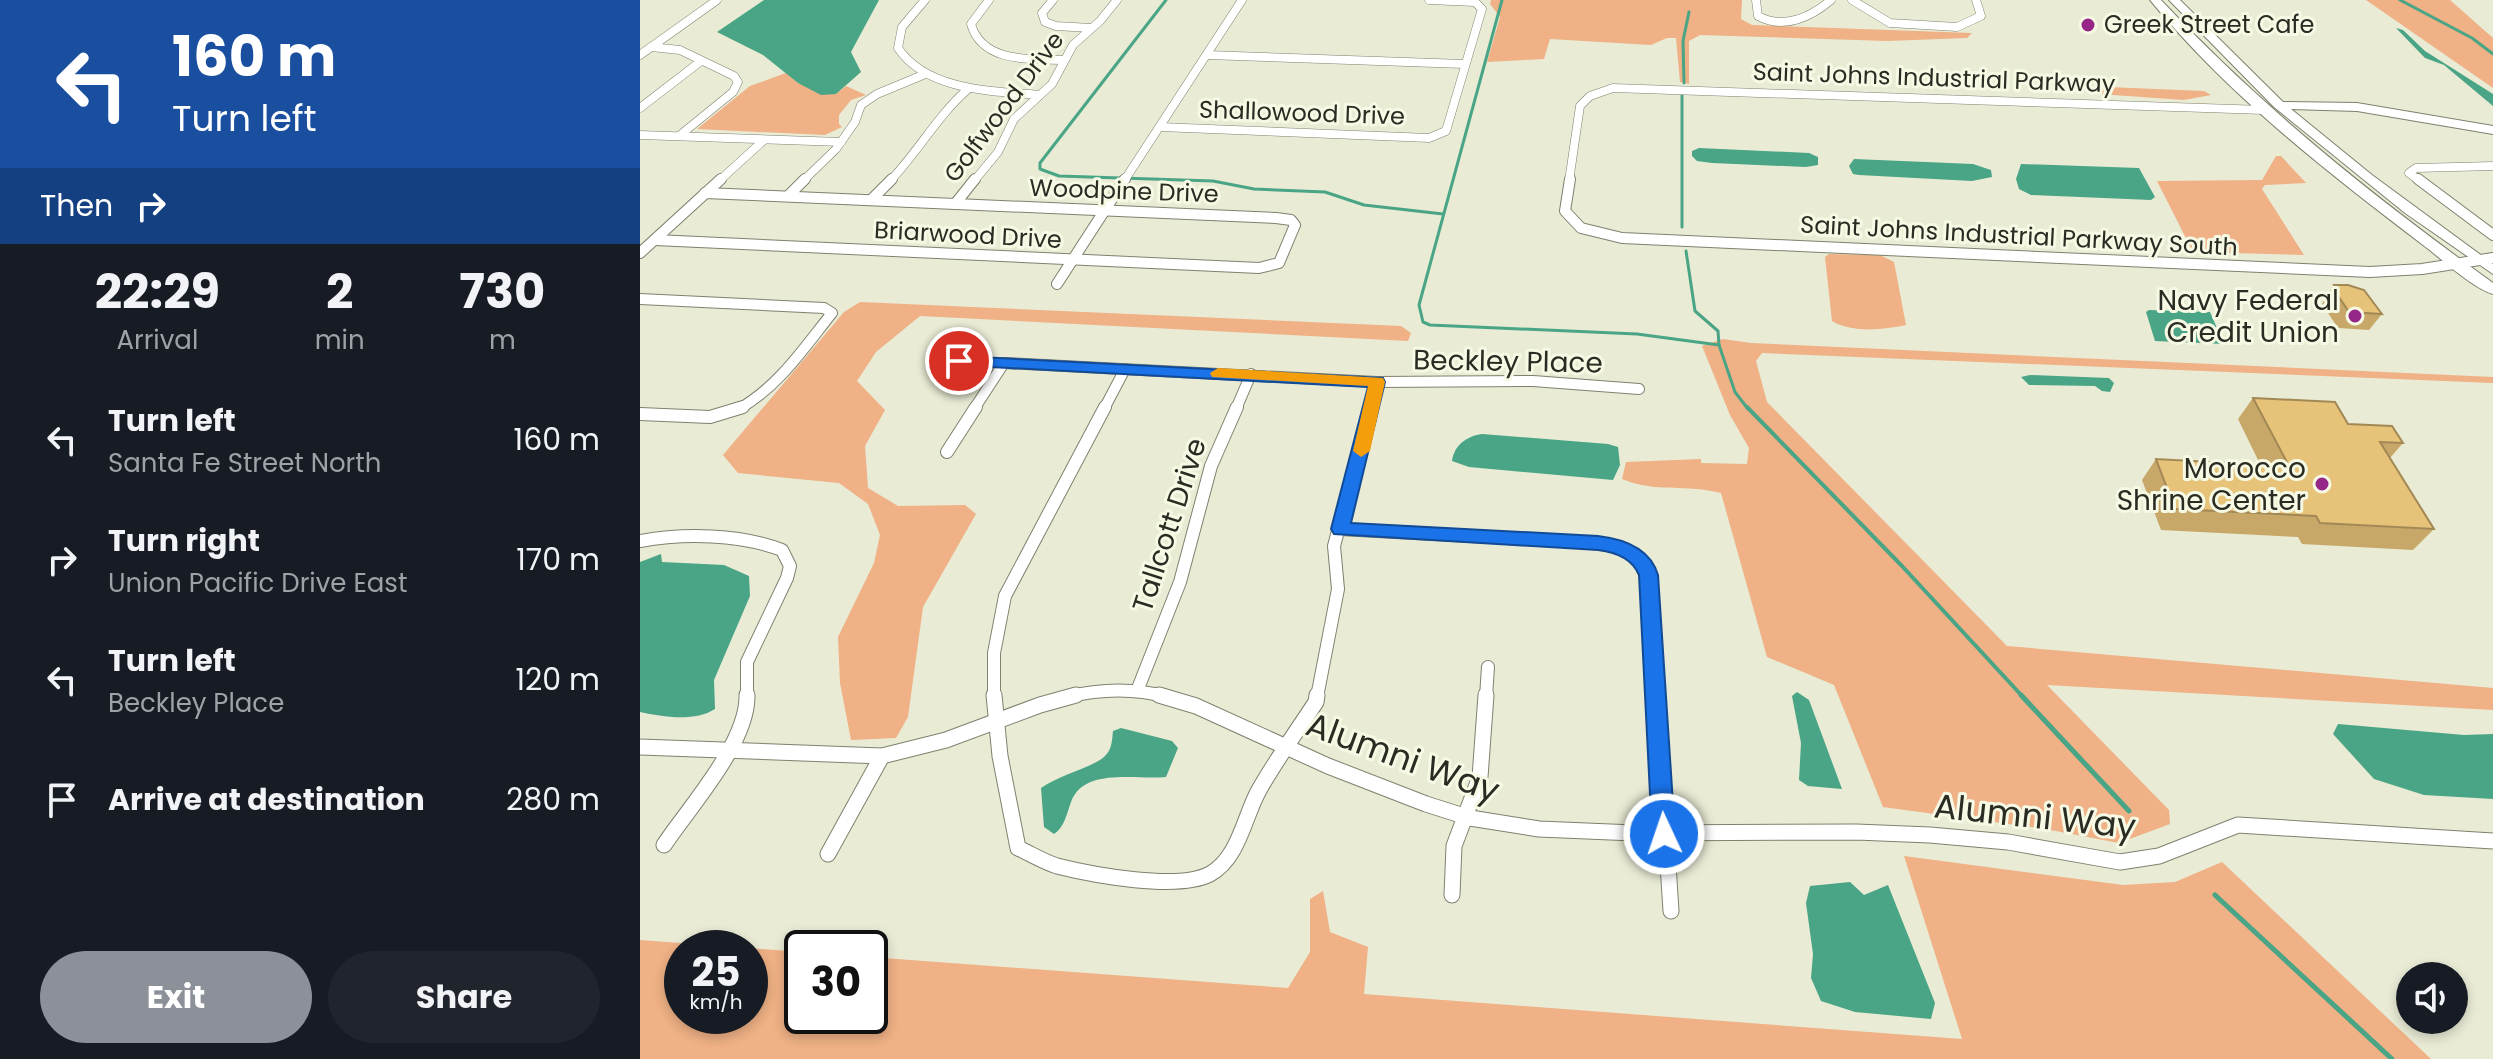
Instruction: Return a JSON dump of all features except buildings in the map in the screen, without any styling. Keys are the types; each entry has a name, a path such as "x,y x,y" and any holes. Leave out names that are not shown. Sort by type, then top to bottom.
{"main road":[{"path":"2155,0 2214,63 2264,110 2493,290"},
{"path":"2174,0 2238,66 2286,109 2486,259 2493,270"},
{"path":"2264,110 2286,109 2371,117 2394,115 2493,130"}],"street":[{"path":"640,55 717,0"},
{"path":"925,0 903,24 899,46 908,62 923,75 968,89 1040,95"},
{"path":"989,0 971,24 973,35 984,46 1007,55 1063,60"},
{"path":"1053,0 1042,13 1045,22 1056,26 1091,28"},
{"name":"Golfwood Drive","path":"955,204 998,152 1014,119 1058,75 1073,45 1117,0"},
{"path":"1057,284 1242,0"},
{"path":"1429,0 1475,2 1482,9 1464,64"},
{"path":"1756,0 1758,16 1763,19 1801,21 1809,19 1831,0"},
{"path":"1852,0 1890,23 1957,27 1981,16 1976,0"},
{"path":"651,47 675,49 734,76 737,87 679,136"},
{"name":"Shallowood Drive","path":"1160,127 1419,137 1442,135 1446,131 1464,64 1207,55"},
{"path":"640,108 701,61"},
{"path":"788,196 841,142 855,122 858,110 868,99 923,75"},
{"name":"Saint Johns Industrial Parkway","path":"1581,228 1569,217 1565,203 1576,120 1582,101 1602,90 1658,87 2264,110"},
{"path":"871,200 912,156 926,131 942,112 968,89"},
{"path":"640,135 841,142"},
{"path":"640,253 764,140"},
{"path":"2493,166 2416,168 2409,173 2493,235"},
{"name":"Woodpine Drive","path":"705,193 1291,220 1293,230 1279,263"},
{"name":"Saint Johns Industrial Parkway South","path":"1581,228 1622,238 2370,272 2399,272 2486,259"},
{"name":"Briarwood Drive","path":"655,240 1259,268 1279,263"},
{"path":"640,299 824,308 832,313 770,386 741,409 708,417 640,414"},
{"path":"947,452 1004,363"},
{"name":"Beckley Place","path":"945,364 1004,363 1377,382 1533,381 1639,389"},
{"path":"1125,369 1032,543 997,618 994,656 998,720 1002,774 1018,848 1054,865 1100,874 1159,880 1186,881 1210,874 1226,860 1239,839 1248,812 1316,702 1338,589 1334,556 1377,382"},
{"name":"Tallcott Drive","path":"1137,691 1180,582 1211,466 1251,374"},
{"path":"1340,529 1598,543 1614,545 1636,555 1649,575 1671,911"},
{"path":"640,541 664,537 755,542 775,546 786,555 790,566 788,577 747,662 747,709 728,749 664,845"},
{"path":"1452,895 1454,846 1480,777 1488,667"},
{"name":"Alumni Way","path":"640,747 882,756 937,745 1038,704 1079,693 1137,691 1163,695 1287,748 1464,816 1516,829 1664,834 1933,835 1987,838 2094,859 2130,862 2173,850 2214,830 2238,825 2493,841"},
{"path":"828,854 882,756"}],"shaded area":[{"path":"764,0 879,0 851,52 861,72 836,94 821,95 798,83 763,55 717,32"},
{"path":"1491,0 1742,0 1741,19 1752,25 1972,33 1967,38 1887,41 1700,35 1689,41 1689,84 1680,82 1676,38 1667,38 1651,45 1550,39 1544,59 1487,62 1500,17 1490,4"},
{"path":"2366,0 2450,0 2493,38 2493,88"},
{"path":"2396,28 2403,30 2425,51 2493,94 2493,106 2444,65 2425,58"},
{"path":"786,73 798,83 836,94 846,86 866,95 851,100 839,115 842,127 825,135 697,129 750,86"},
{"path":"2107,87 2204,91 2211,95 2184,100 2099,94 2092,90"},
{"path":"1699,148 1809,153 1818,157 1818,165 1697,161 1692,151"},
{"path":"2276,156 2281,156 2306,183 2265,185 2262,189 2304,255 2196,252 2191,248 2157,181 2262,180"},
{"path":"1854,159 1973,164 1991,170 1992,177 1972,181 1859,175 1853,174 1849,166"},
{"path":"2021,164 2139,168 2155,197 2151,200 2031,195 2019,189 2016,179"},
{"path":"1829,254 1880,255 1894,262 1906,325 1858,329 1832,321 1825,257"},
{"path":"860,302 1401,326 1411,333 1408,341 920,316 876,352 857,381 885,410 865,446 868,488 898,506 965,505 976,514 923,607 908,717 896,738 851,740 840,683 838,637 874,563 880,535 868,504 839,483 738,473 723,455 844,312"},
{"path":"2146,312 2210,312 2224,344 2155,341"},
{"path":"1723,339 1751,343 2493,377 2493,383 1762,353 1756,361 1767,402 2007,646 2493,688 2493,710 2047,685 2169,810 2170,824 2119,843 2045,829 1883,807 1834,685 1767,657 1721,493 1646,486 1622,479 1626,462 1701,459 1701,463 1747,464 1749,448 1730,415 1702,346"},
{"path":"2021,377 2109,378 2114,383 2110,392 2095,386 2029,385"},
{"path":"1482,434 1608,444 1618,447 1620,465 1613,480 1469,467 1452,461 1455,450 1462,442"},
{"path":"661,554 662,562 724,565 749,576 750,596 714,680 715,709 698,716 669,717 640,712 640,562"},
{"path":"1797,692 1809,700 1842,789 1808,786 1799,780 1801,743 1792,696"},
{"path":"2338,724 2464,735 2493,734 2493,799 2424,795 2374,779 2333,734"},
{"path":"1121,728 1172,741 1178,748 1166,777 1112,778 1087,784 1078,791 1063,824 1054,834 1044,827 1041,788 1100,760 1109,750 1113,731"},
{"path":"1904,856 2123,885 2175,882 2222,862 2396,1026 2396,1034 2404,1034 2431,1059 640,1059 640,940 664,942 664,1034 768,1034 768,949 784,951 784,1034 888,1034 888,958 1288,988 1310,952 1310,899 1323,891 1330,932 1368,947 1364,994 1962,1039"},
{"path":"1850,882 1864,895 1888,885 1935,1003 1931,1019 1855,1012 1821,1001 1811,978 1813,954 1806,903 1810,886"}],"waterway":[{"path":"1166,0 1040,163 1040,169 1059,176 1213,181 1254,189 1325,192 1364,205 1443,214"},
{"path":"1502,0 1419,305 1423,322 1430,325 1637,334 1719,345"},
{"path":"2400,0 2472,38 2493,54"},
{"path":"1684,83 1683,41 1689,12"},
{"path":"1682,95 1682,227"},
{"path":"1686,251 1695,311 1718,331 1719,345"},
{"path":"1719,345 1735,392 1748,409"},
{"path":"1747,407 1902,566 2023,697"},
{"path":"2021,695 2129,811"},
{"path":"2215,895 2392,1059"}],"slow traffic":[{"path":"1218,373 1377,382 1361,451"}],"place":[{"name":"Greek Street Cafe","path":"2088,25"},
{"name":"Navy Federal Credit Union","path":"2355,316"},
{"name":"Morocco Shrine Center","path":"2322,484"}],"route":[{"path":"959,361 1377,382 1340,529 1598,543 1614,545 1636,555 1649,575 1664,834"}]}
